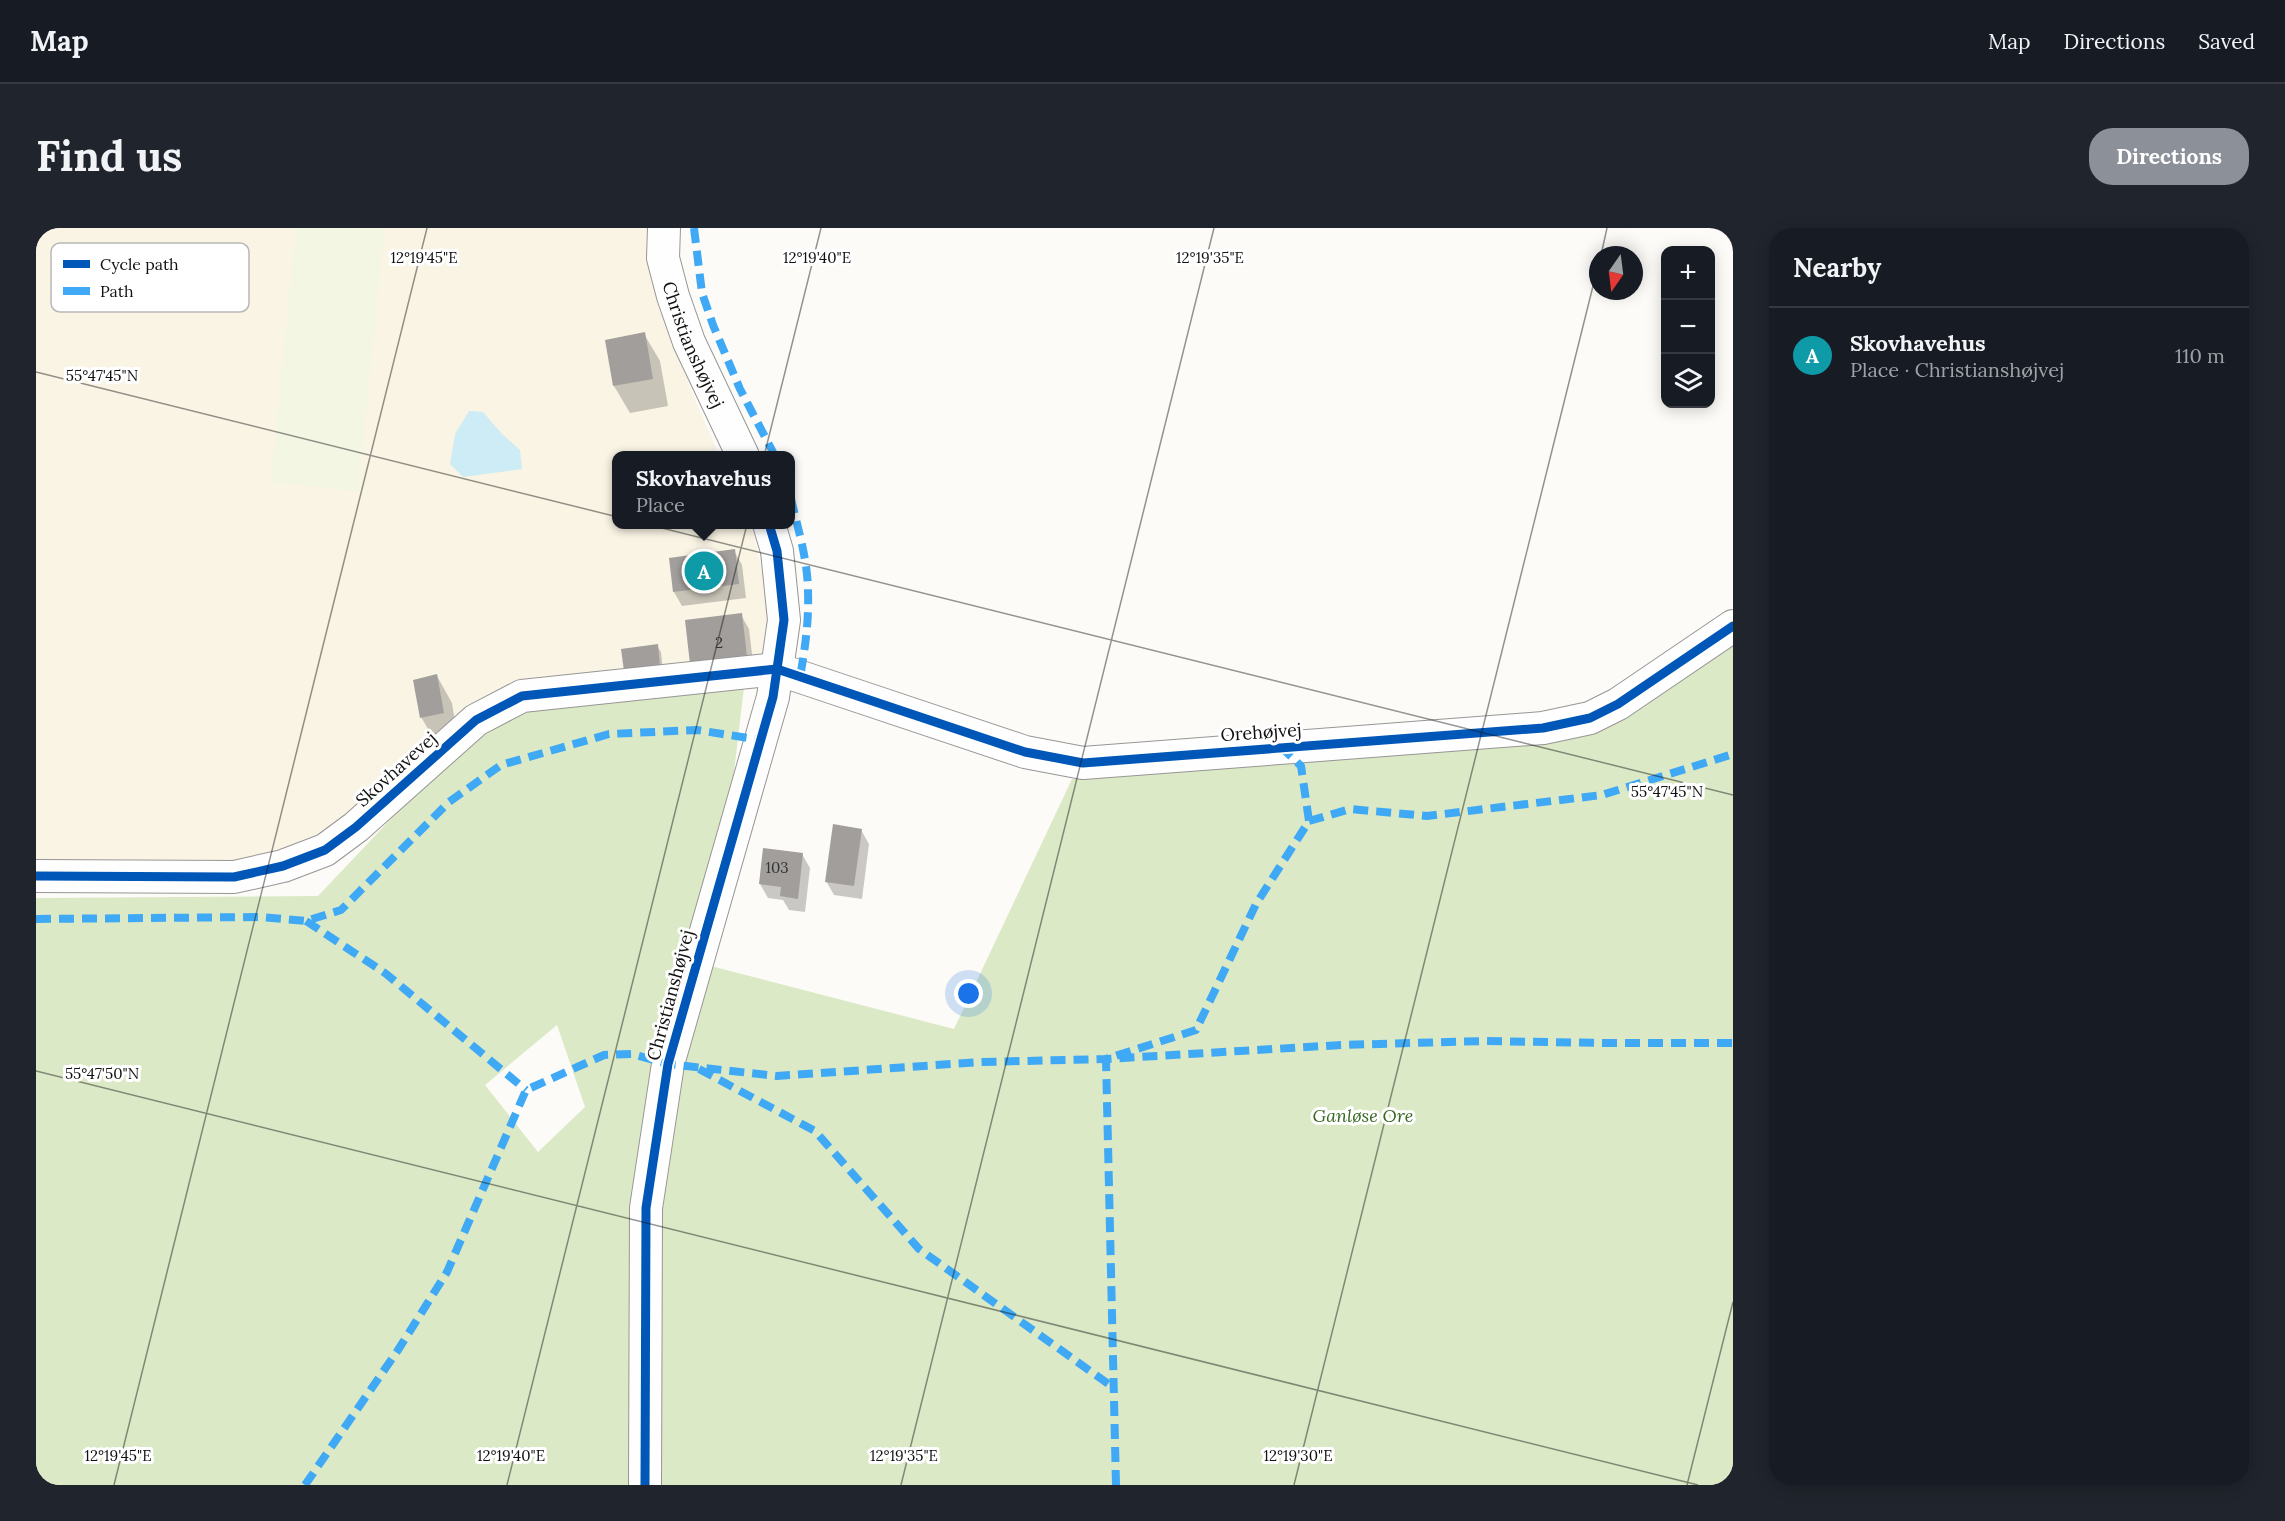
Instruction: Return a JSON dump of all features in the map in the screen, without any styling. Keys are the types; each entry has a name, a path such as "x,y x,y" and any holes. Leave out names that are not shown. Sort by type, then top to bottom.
{"street":[{"name":"Christianshøjvej","path":"664,228 663,258 673,296 689,342 741,451"},
{"name":"Christianshøjvej","path":"645,1485 646,1208 668,1064 769,713 784,620 777,551 770,529"},
{"name":"Orehøjvej","path":"777,669 1025,752 1083,763 1543,728 1590,718 1618,704 1733,626"},
{"name":"Skovhavevej","path":"36,876 234,876 283,866 325,850 356,827 476,720 522,696 777,669"}],"shaded area":[{"path":"36,228 652,228 659,305 717,451 612,451 612,529 751,529 770,606 771,648 745,679 438,770 244,888 36,891"}],"green space":[{"path":"296,228 384,230 358,491 271,482"},
{"name":"Ganløse Ore","path":"1733,634 1733,1485 36,1485 36,898 318,896 494,710 745,679 711,966 954,1029 1072,779 1613,713","holes":["557,1025 585,1107 538,1152 485,1085"]}],"water":[{"path":"469,411 483,412 520,450 522,469 463,477 450,464 455,434"}],"building":[{"path":"645,332 653,379 613,386 605,340"},
{"path":"735,549 739,584 673,592 669,558"},
{"path":"742,613 747,657 690,664 685,620"},
{"path":"658,644 660,667 624,671 621,649"},
{"path":"437,674 444,713 420,718 413,680"},
{"path":"833,824 862,829 854,886 825,882"},
{"path":"763,848 803,853 798,899 780,896 781,887 759,884"}],"marked path":[{"path":"694,228 702,293 713,325 740,389 772,451"},
{"path":"795,516 808,580 807,624 800,677"},
{"path":"36,919 260,917 306,921 341,910 449,802 501,765 609,734 697,730 761,740"},
{"path":"1116,1485 1106,1059 1196,1030 1256,904 1309,821 1301,766 1281,747"},
{"path":"1309,821 1350,809 1427,816 1602,795 1733,754"},
{"path":"306,921 385,973 526,1090"},
{"path":"305,1485 398,1350 447,1272 526,1090 604,1055 632,1054 668,1064 777,1076 981,1062 1106,1059 1341,1045 1485,1041 1733,1043"},
{"path":"699,1069 815,1131 919,1249 1114,1388"}],"cycle path":[{"path":"645,1485 646,1208 668,1064 773,697 784,620 777,551 770,529"},
{"path":"36,876 234,877 283,866 325,850 356,827 476,720 522,696 777,669 1025,752 1083,763 1543,728 1590,718 1618,704 1733,626"}],"place":[{"name":"Skovhavehus","path":"704,571"}]}
